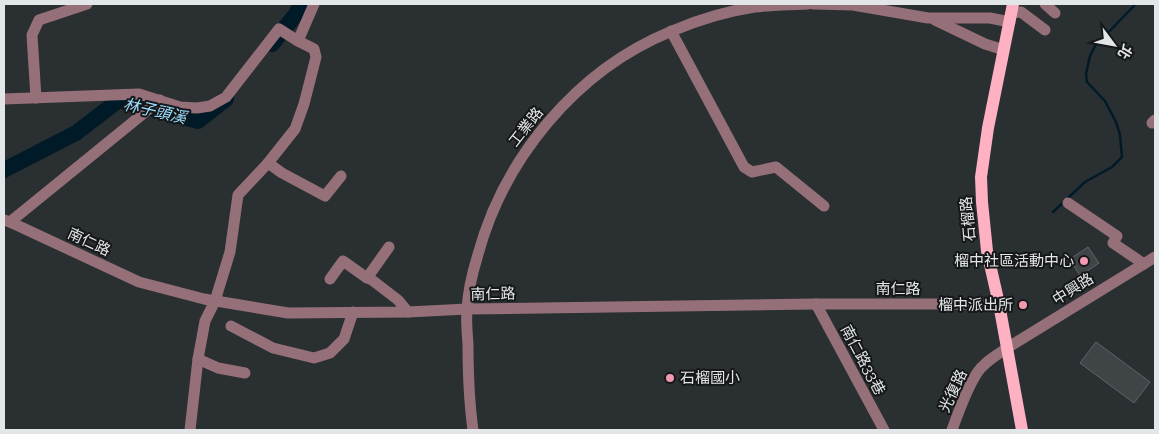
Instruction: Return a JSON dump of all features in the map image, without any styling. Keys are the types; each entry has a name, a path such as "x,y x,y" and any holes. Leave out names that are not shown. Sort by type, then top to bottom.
{"main road":[{"name":"石榴路","path":"1012,13 988,128 981,177 987,251 1000,304 1022,430"}],"street":[{"path":"36,98 32,35 38,20 87,4"},
{"path":"298,41 314,4"},
{"name":"工業路","path":"473,430 468,382 467,309 474,266 487,224 506,184 529,146 556,113 585,85 618,60 671,31 718,15 755,7 808,4"},
{"path":"813,4 853,5 928,18 990,18 1021,12 1045,30"},
{"path":"1045,4 1054,13"},
{"path":"928,18 985,44 1004,50"},
{"path":"4,99 139,94 180,106 197,108 210,106 226,96 279,28 314,49 316,57 304,104 295,129 238,196 230,252 215,301 205,321 198,359 190,430"},
{"path":"671,31 744,167 752,172 776,167 824,206"},
{"path":"7,221 160,100"},
{"path":"268,162 282,173 325,196 341,176"},
{"path":"1068,203 1117,236 1113,243 1144,264"},
{"name":"南仁路","path":"7,221 139,282 204,299 288,312 408,312 467,309 816,304 1000,304"},
{"path":"367,278 389,247"},
{"name":"中興路","path":"1007,348 1155,257"},
{"path":"330,279 343,261 398,300 408,312"},
{"name":"南仁路33巷","path":"816,304 884,430"},
{"path":"232,326 274,348 314,358 330,353 344,339 353,312"},
{"name":"光復路","path":"952,430 966,395 978,372 987,362 1007,348"},
{"path":"198,359 218,368 245,373"}],"building":[{"name":"榴中社區活動中心","path":"1088,247 1099,263 1080,276 1070,259"},
{"path":"1096,342 1150,382 1134,403 1080,363"}],"waterway":[{"name":"林子頭溪","path":"272,44 296,14 301,4"},
{"path":"1053,212 1085,182 1112,167 1122,157 1120,135 1116,122 1105,101 1087,82 1086,74 1090,56 1095,46 1135,4"},
{"name":"林子頭溪","path":"4,170 76,133 119,100 198,121 226,99"}],"place":[{"name":"榴中社區活動中心","path":"1084,261"},
{"name":"榴中派出所","path":"1023,305"},
{"name":"石榴國小","path":"670,378"}]}
